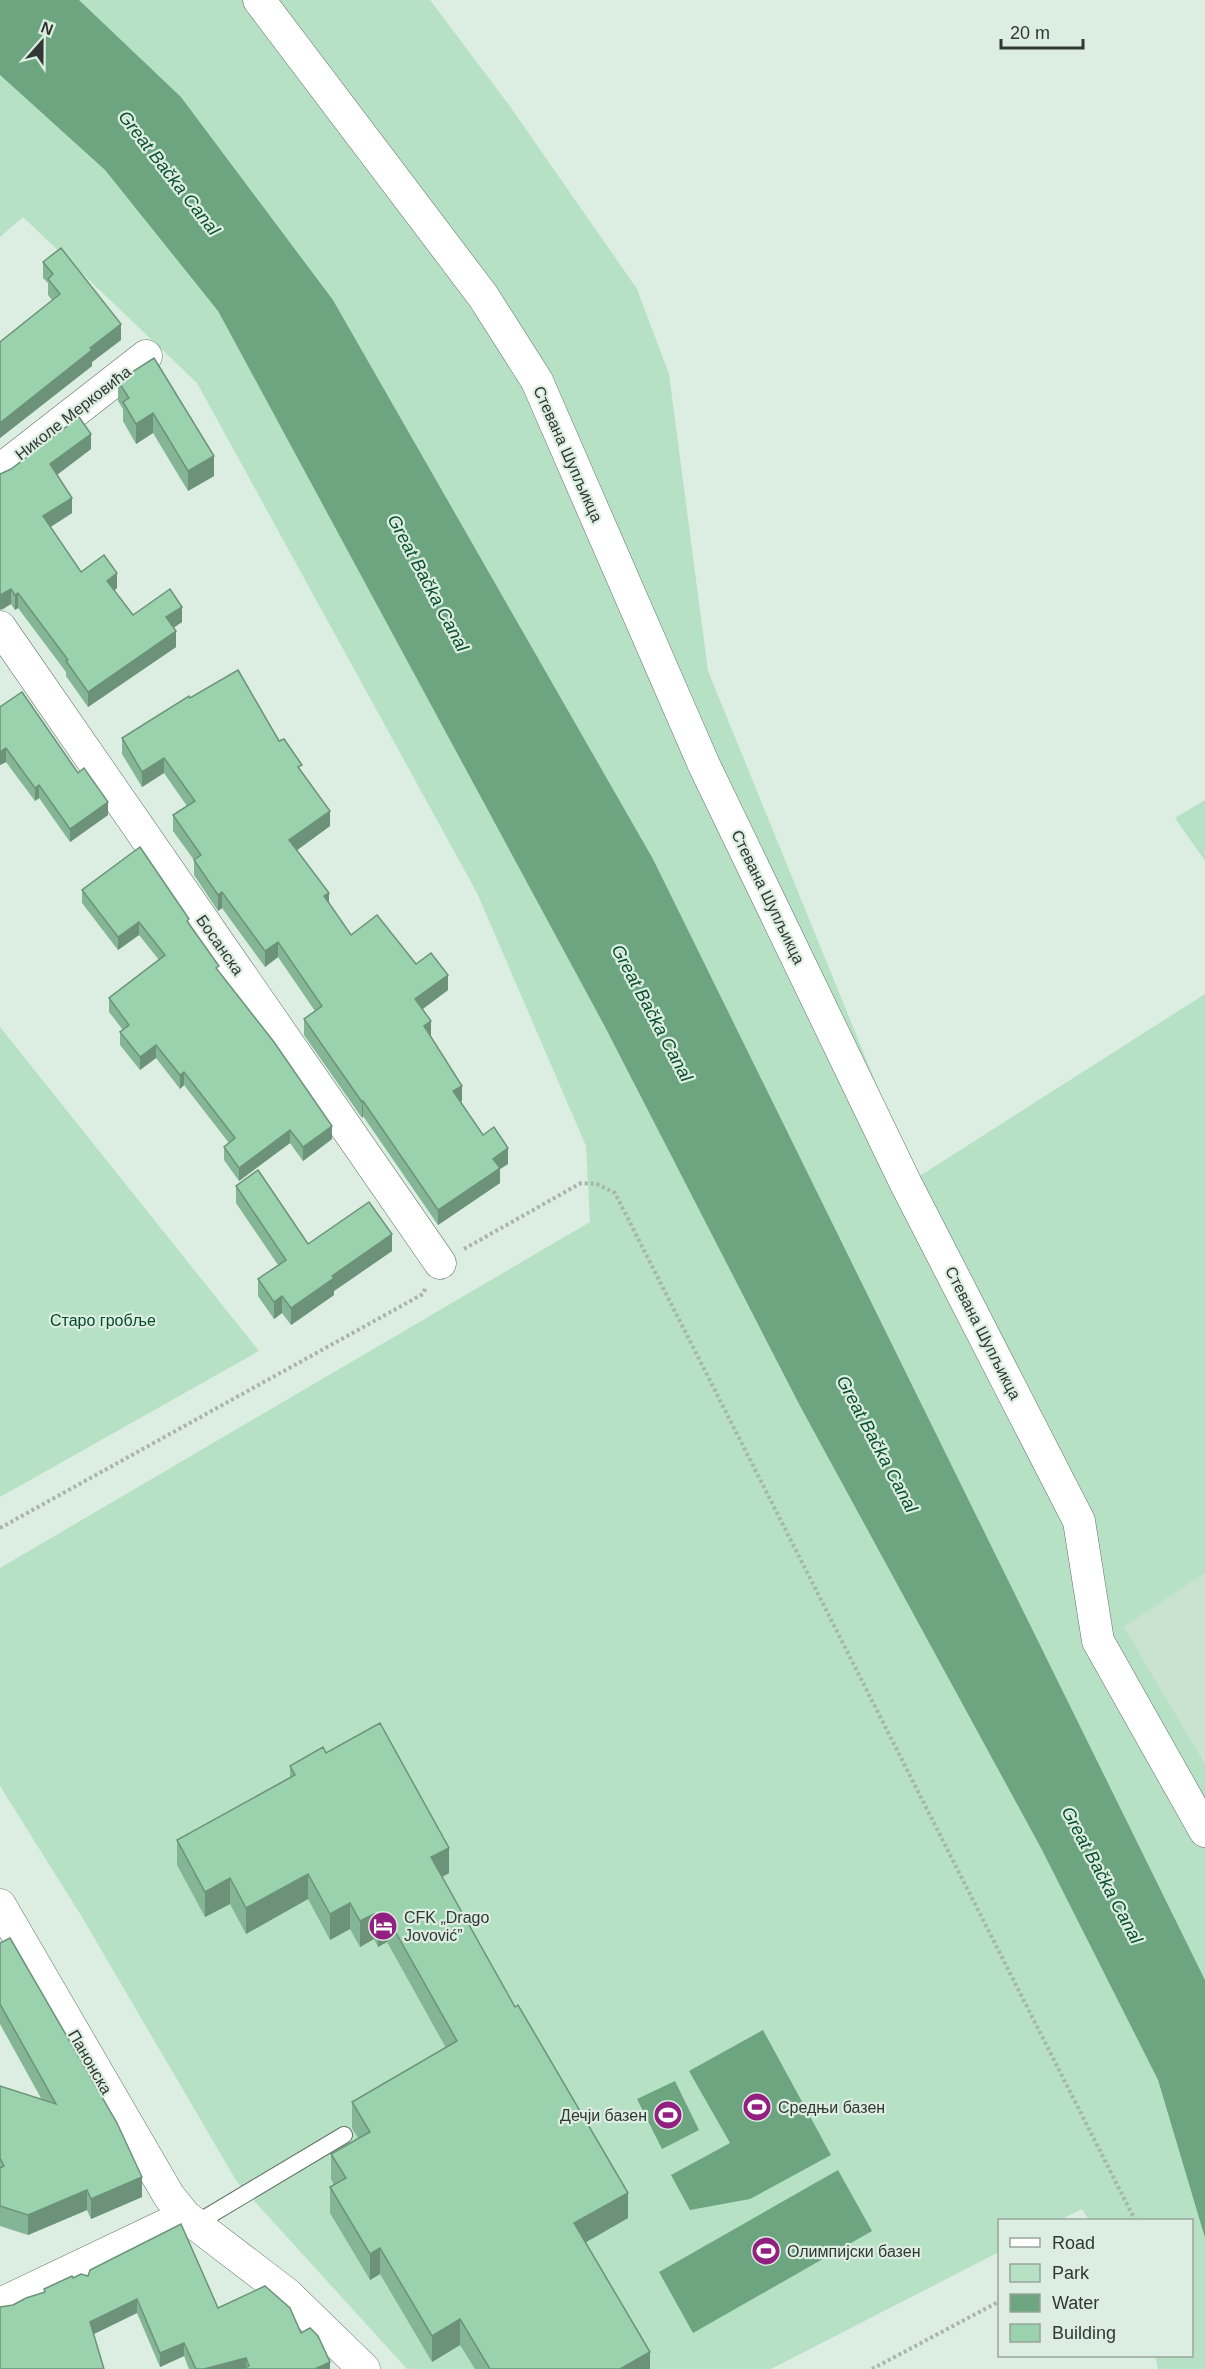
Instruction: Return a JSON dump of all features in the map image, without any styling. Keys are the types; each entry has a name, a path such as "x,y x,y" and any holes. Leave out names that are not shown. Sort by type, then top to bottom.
{"street":[{"name":"Стевана Шупљикца","path":"259,0 483,296 537,381 704,765 906,1184 1079,1521 1098,1641 1205,1831"},
{"name":"Николе Мерковића","path":"0,470 146,356"},
{"name":"Босанска","path":"0,627 440,1263"},
{"name":"Панонска","path":"0,1905 169,2196 190,2220 287,2294 364,2369"},
{"path":"0,2304 190,2220"}],"lane":[{"path":"190,2220 344,2135"}],"path":[{"path":"0,1528 423,1294 440,1263 581,1183 597,1184 615,1193 1134,2219"},
{"path":"872,2369 998,2302"}],"shaded area":[{"path":"1205,1573 1205,1764 1124,1627"}],"green space":[{"path":"79,0 430,0 509,105 637,289 669,374 708,671 915,1179 1205,994 1205,1573 1124,1627 1205,1764 1205,1980 653,859 333,300 181,97"},
{"path":"0,75 105,170 218,311 604,1025 800,1406 1042,1850 1158,2080 1205,2238 1205,2369 1158,2369 1155,2357 1193,2357 1193,2219 1088,2219 1082,2209 1062,2219 998,2219 998,2253 771,2369 407,2369 237,2182 82,1917 0,1786 0,1568 590,1222 586,1146 477,893 197,383 23,217 0,237"},
{"path":"1205,800 1205,861 1175,818"},
{"name":"Старо гробље","path":"0,1027 259,1351 0,1497"}],"water":[{"name":"Great Bačka Canal","path":"0,0 79,0 181,97 333,300 653,859 1205,1980 1205,2238 1158,2080 1042,1850 800,1406 604,1025 218,311 105,170 0,75"},
{"name":"Средњи базен","path":"763,2030 831,2155 750,2199 690,2210 671,2175 730,2143 689,2071"},
{"name":"Дечји базен","path":"675,2081 699,2130 662,2149 637,2099"},
{"name":"Олимпијски базен","path":"838,2170 872,2231 693,2333 659,2272"}],"building":[{"path":"61,248 121,324 0,423 0,342 60,294 48,279 53,274 43,262"},
{"path":"154,358 214,456 188,471 153,413 136,424 123,402 129,398 118,381"},
{"path":"79,417 91,434 50,464 72,498 43,516 81,572 104,555 117,573 107,581 133,615 170,589 182,607 166,617 176,631 88,692 66,661 68,660 18,593 15,595 11,589 0,595 0,474 11,469"},
{"path":"238,670 279,741 284,739 302,765 298,767 330,811 289,840 329,893 324,896 351,935 377,915 416,964 431,953 448,975 415,999 431,1021 424,1026 462,1086 453,1091 483,1135 494,1127 508,1148 493,1159 500,1168 438,1210 304,1019 322,1006 278,942 265,951 222,892 218,895 194,860 201,855 173,815 195,801 164,758 142,772 122,738 189,696 190,698"},
{"path":"22,692 78,773 84,768 108,802 70,829 39,785 35,788 6,748 0,752 0,707"},
{"path":"140,847 219,966 216,968 274,1042 332,1126 303,1147 290,1130 239,1168 224,1147 235,1138 184,1072 180,1075 156,1045 140,1057 120,1032 129,1025 109,998 165,955 139,922 118,937 82,890"},
{"path":"258,1170 308,1244 369,1202 392,1234 291,1308 282,1296 274,1302 258,1279 286,1260 236,1186"},
{"path":"380,1723 449,1848 431,1857 515,2007 518,2005 628,2193 574,2223 650,2352 620,2369 490,2369 460,2319 432,2336 380,2248 370,2254 330,2187 346,2178 331,2154 370,2132 352,2102 457,2041 387,1917 378,1922 374,1914 360,1921 350,1903 330,1914 308,1874 246,1908 230,1878 205,1892 177,1840 295,1775 290,1766 323,1747 326,1753"},
{"path":"10,1938 117,2123 142,2177 91,2199 87,2190 28,2215 0,2206 0,2168 4,2166 0,2158 0,2086 56,2104 0,2004 0,1943"},
{"path":"181,2224 218,2308 265,2286 290,2308 301,2333 310,2328 318,2336 330,2362 315,2369 243,2369 249,2366 246,2358 196,2369 184,2343 160,2353 137,2299 90,2322 104,2369 0,2369 0,2307 13,2305 45,2292 44,2289 72,2276 73,2278 81,2274 88,2276 90,2270"}],"place":[{"name":"CFK „Drago Jovović”","path":"383,1926"},
{"name":"Средњи базен","path":"757,2107"},
{"name":"Дечји базен","path":"668,2115"},
{"name":"Олимпијски базен","path":"766,2251"}]}
